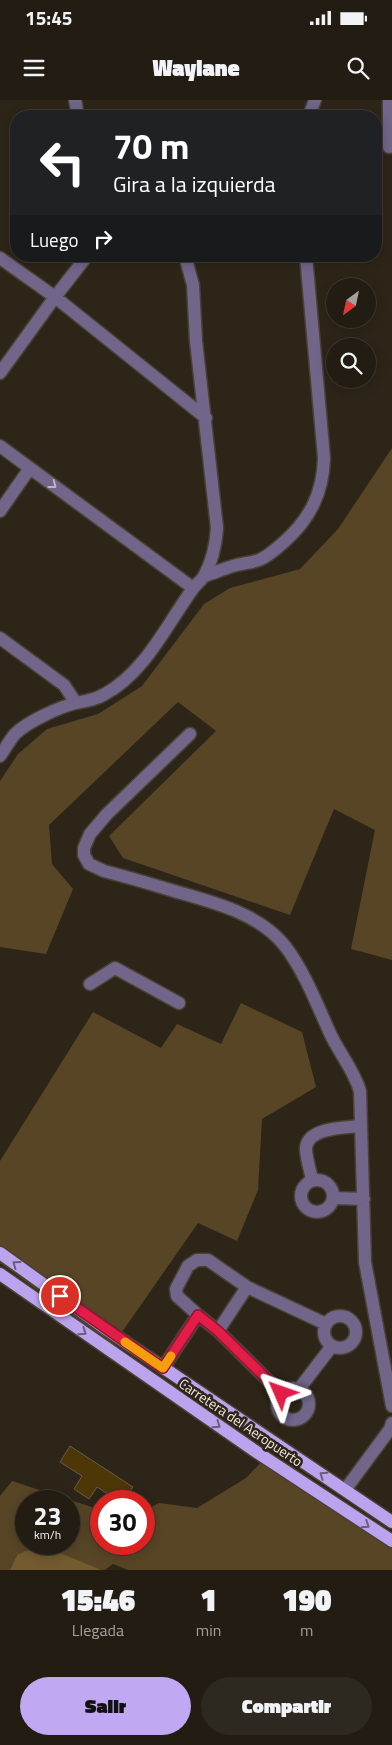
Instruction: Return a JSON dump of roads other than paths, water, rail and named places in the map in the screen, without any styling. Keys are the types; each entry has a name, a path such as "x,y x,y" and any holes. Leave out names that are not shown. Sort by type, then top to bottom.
{"main road":[{"name":"Carretera del Aeropuerto","path":"0,1253 106,1329 392,1522"},
{"name":"Carretera del Aeropuerto","path":"0,1274 258,1453 392,1541"}],"street":[{"path":"389,100 389,147"},
{"path":"0,258 54,297 206,418"},
{"path":"0,373 54,297 82,262"},
{"path":"0,756 16,734 50,712 76,703 90,701 102,696 122,683 144,660 162,637 193,588 204,576 215,545 217,528 196,341 193,285 187,262"},
{"path":"204,576 235,565 259,560 271,553 308,516 320,485 324,458 307,262"},
{"path":"0,446 193,588"},
{"path":"0,510 30,468"},
{"path":"0,638 64,685 76,703"},
{"path":"190,734 107,814 90,834 84,848 84,855 89,864 104,870 214,903 254,920 270,930 285,946 306,981 335,1044 347,1060 356,1078 360,1091 365,1262 392,1406"},
{"path":"90,984 115,968 179,1003"},
{"path":"312,1180 306,1150 310,1138 323,1131 361,1126"},
{"path":"312,1180 323,1180 331,1188 333,1198 324,1211 313,1212 308,1210 300,1196 303,1186 312,1180"},
{"path":"333,1198 364,1198"},
{"path":"281,1393 218,1331 177,1296 176,1289 188,1266 197,1260 208,1260 247,1287 326,1324"},
{"path":"218,1331 247,1287"},
{"path":"163,1368 198,1315"},
{"path":"343,1317 351,1322 355,1331 353,1340 346,1346 337,1348 332,1346 326,1339 324,1329 326,1324 333,1318 343,1317"},
{"path":"355,1331 376,1323"},
{"path":"299,1389 332,1346"},
{"path":"289,1388 299,1389 307,1396 309,1406 304,1416 294,1420 284,1416 278,1408 278,1397 281,1393 289,1388"},
{"path":"345,1490 390,1429 392,1423"}]}
